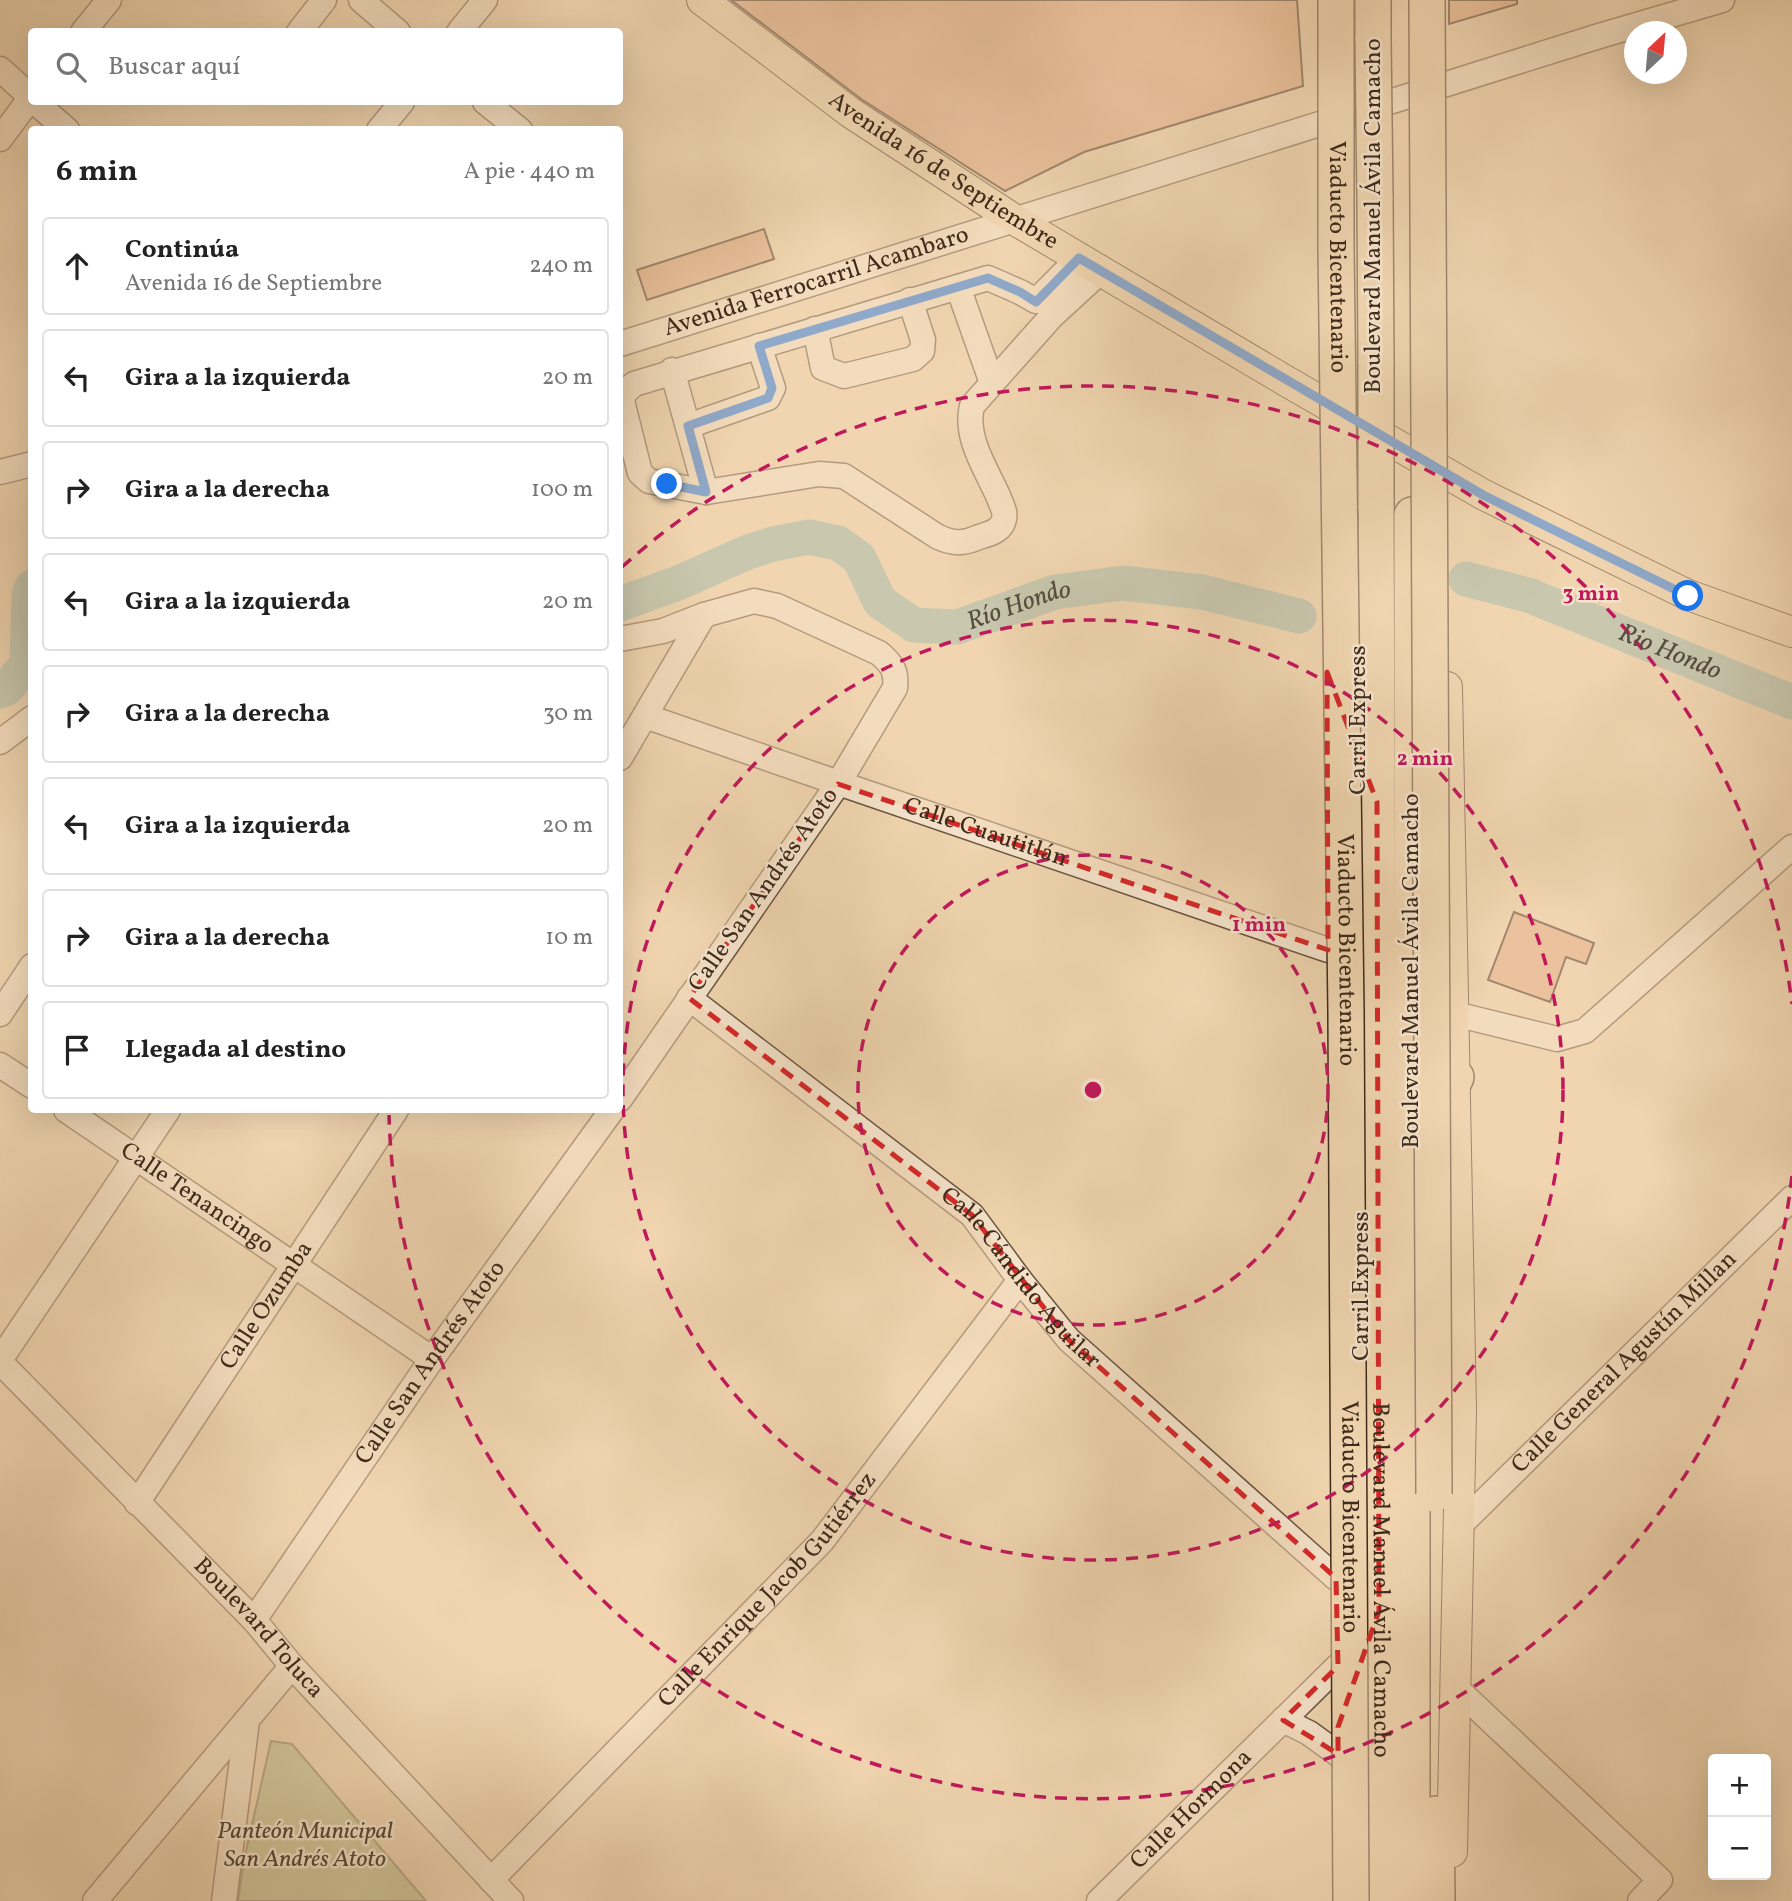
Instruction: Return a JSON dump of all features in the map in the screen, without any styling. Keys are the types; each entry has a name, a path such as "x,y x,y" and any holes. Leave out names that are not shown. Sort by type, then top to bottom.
{"highway":[{"name":"Viaducto Bicentenario","path":"1336,0 1336,248 1346,1026 1350,1901"},
{"name":"Carril Express","path":"1355,0 1367,1901"},
{"name":"Boulevard Manuel Ávila Camacho","path":"1373,0 1381,1901"},
{"name":"Boulevard Manuel Ávila Camacho","path":"1412,0 1412,1901"},
{"path":"1436,9 1437,1901"},
{"path":"1327,668 1377,802"},
{"path":"1412,1172 1456,1077"},
{"path":"1338,1740 1379,1611"}],"main road":[{"name":"Avenida 16 de Septiembre","path":"702,0 851,113 1015,220 1483,495 1688,596 1792,632"},
{"path":"1324,0 1324,55"},
{"path":"1441,169 1443,391"},
{"path":"1324,195 1325,364"},
{"path":"1443,496 1461,1410 1452,1901"},
{"path":"1327,497 1331,1453 1338,1666 1338,1901"}],"street":[{"path":"86,28 109,0"},
{"path":"302,28 324,0"},
{"path":"361,0 393,28"},
{"path":"462,28 485,0"},
{"name":"Avenida Ferrocarril Acambaro","path":"623,343 1597,37 1723,0"},
{"path":"0,69 28,94"},
{"path":"0,139 28,103"},
{"path":"40,105 63,126"},
{"path":"382,126 400,105"},
{"path":"489,105 515,126"},
{"path":"623,405 640,473 649,481 706,492 819,474 844,476 938,537 964,543 997,531 1004,519 1003,508 977,454 970,415 977,399 992,383 1044,309 1090,265"},
{"path":"623,398 625,391 634,384 673,370 988,278 1020,292 1044,309"},
{"path":"958,287 992,383"},
{"path":"815,329 823,368 833,373 845,376 913,359 922,351 923,340 910,300"},
{"path":"688,426 768,398 772,388 759,346"},
{"path":"673,370 706,492"},
{"path":"0,472 28,465"},
{"name":"Calle San Andrés Atoto","path":"623,1094 838,784 895,688 896,676 891,664 879,653 777,606 754,601 704,615"},
{"path":"623,638 663,631 704,615"},
{"path":"623,753 704,615"},
{"name":"Calle Cuautitlán","path":"645,716 1328,950"},
{"path":"0,742 28,721"},
{"path":"1455,1014 1557,1040 1585,1031 1792,847"},
{"path":"0,1014 28,972"},
{"name":"Calle Cándido Aguilar","path":"689,998 972,1215 1069,1340 1336,1578"},
{"path":"0,1065 28,1083"},
{"name":"Calle Tenancingo","path":"70,1113 432,1359"},
{"path":"0,1361 166,1113"},
{"name":"Calle Ozumba","path":"137,1503 394,1113"},
{"name":"Calle San Andrés Atoto","path":"254,1620 432,1359 609,1113"},
{"name":"Calle General Agustín Millan","path":"1458,1527 1792,1198"},
{"name":"Calle Enrique Jacob Gutiérrez","path":"491,1880 822,1541 1020,1280"},
{"name":"Boulevard Toluca","path":"0,1361 254,1620 292,1666 511,1901"},
{"path":"95,1901 292,1666"},
{"name":"Calle Hormona","path":"1099,1901 1338,1666"},
{"path":"1455,1687 1660,1880 1640,1901"},
{"path":"1283,1720 1309,1733 1338,1740"},
{"path":"224,1901 247,1721"}],"highlighted area":[{"path":"1327,672 1377,802 1379,1611 1338,1727 1338,1754 1283,1720 1338,1666 1336,1578 1069,1340 972,1215 689,998 838,784 1328,950"}],"green space":[{"name":"Panteón Municipal San Andrés Atoto","path":"271,1741 292,1744 426,1901 238,1901 244,1860"}],"building":[{"path":"731,0 1297,0 1303,86 1084,152 1005,191 861,99"},
{"path":"1449,0 1517,0 1517,4 1449,24"},
{"path":"764,229 774,259 647,300 637,270"},
{"path":"1514,912 1594,943 1586,964 1566,957 1550,1002 1488,980"}],"waterway":[{"name":"Río Hondo","path":"623,603 678,583 748,552 809,537 838,543 859,558 880,602 914,625 957,627 1055,592 1123,583 1202,592 1299,616"},
{"name":"Rio Hondo","path":"1466,579 1528,595 1792,702"},
{"name":"Río Hondo","path":"0,691 6,689 27,664 28,629"}],"route":[{"path":"667,484 706,492 688,426 768,398 772,388 759,346 988,278 999,281 1036,302 1079,258 1483,495 1688,596"}]}
